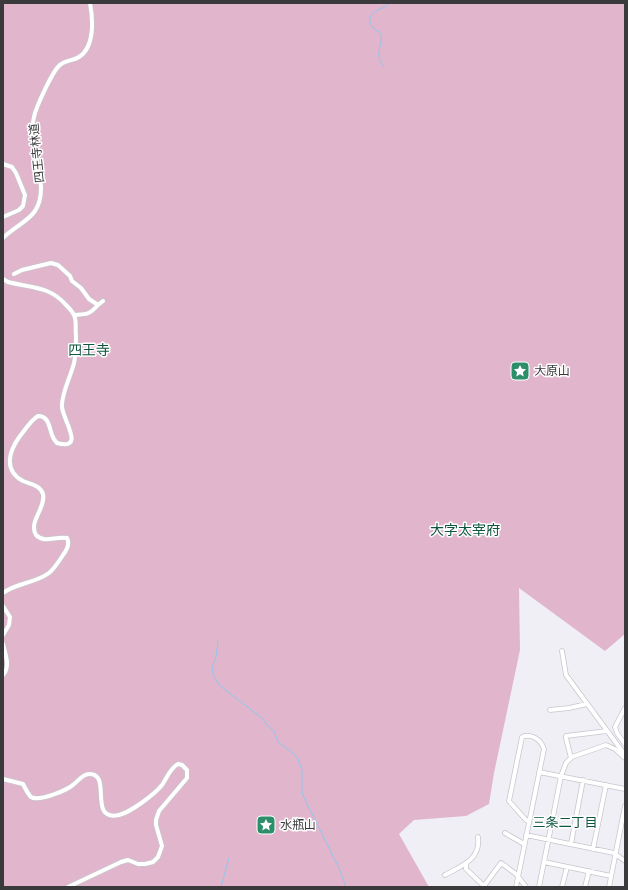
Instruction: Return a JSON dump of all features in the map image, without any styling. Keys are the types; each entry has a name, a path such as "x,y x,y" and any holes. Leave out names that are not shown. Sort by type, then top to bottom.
{"street":[{"name":"四王寺林道","path":"3,238 29,219 38,206 41,186 33,137 34,116 56,69 65,62 80,57 87,46 93,23 90,3"},
{"path":"3,164 12,167 25,195 23,206 20,210 3,217"},
{"path":"14,274 22,270 51,263 58,265 70,276 72,281 81,288 89,299 98,305"},
{"path":"3,279 13,283 51,292 59,297 74,315 76,323 76,353 62,407 68,429 72,434 73,439 65,445 57,443 47,419 44,416 38,416 33,420 12,447 9,457 11,467 17,477 36,486 40,489 43,495 42,504 33,528 36,535 45,540 64,537 68,540 68,545 65,552 52,570 45,575 8,590 3,594"},
{"path":"74,315 91,313 103,301"},
{"path":"3,606 10,617 9,624 3,635"},
{"path":"3,644 8,665 3,675"},
{"path":"562,651 566,675 625,757"},
{"path":"550,710 587,704"},
{"path":"625,708 615,727 617,733 625,744"},
{"path":"571,758 566,736 607,731"},
{"path":"516,887 539,772 543,747 534,737 524,736 522,737 509,801 526,820 529,821"},
{"path":"539,887 564,766 571,758 606,745 615,749 625,757"},
{"path":"3,779 23,784 31,796 36,798 68,789 84,775 93,775 99,779 101,784 100,799 104,810 106,813 114,815 122,814 156,792 173,766 178,764 182,765 187,770 187,778 159,810 156,820 162,846 161,852 153,862 145,864 138,864 128,860 121,862 68,887"},
{"path":"539,772 625,789"},
{"path":"571,844 583,780"},
{"path":"593,849 606,785"},
{"path":"609,887 625,808"},
{"path":"505,833 524,844"},
{"path":"526,835 616,853 625,861"},
{"path":"445,875 466,864 475,855 479,844 478,837"},
{"path":"544,862 611,876"},
{"path":"466,864 466,869 468,872 484,886 501,863 518,876 526,887"},
{"path":"562,887 567,866"},
{"path":"585,887 588,871"}],"shaded area":[{"path":"3,3 625,3 625,634 605,651 519,588 520,650 494,773 489,804 466,816 414,820 399,834 429,887 3,887"}],"waterway":[{"path":"384,67 379,58 381,34 370,23 370,18 374,12 390,3"},
{"path":"218,641 216,657 212,668 213,674 219,685 262,718 274,731 278,742 293,753 298,759 302,770 302,792 304,798 339,868 346,887"},
{"path":"221,887 229,858"}],"place":[{"name":"大原山","path":"520,371"},
{"name":"水瓶山","path":"266,825"}],"district":[{"name":"四王寺","path":"89,350"},
{"name":"大字太宰府","path":"465,530"},
{"name":"三条二丁目","path":"565,822"}]}
